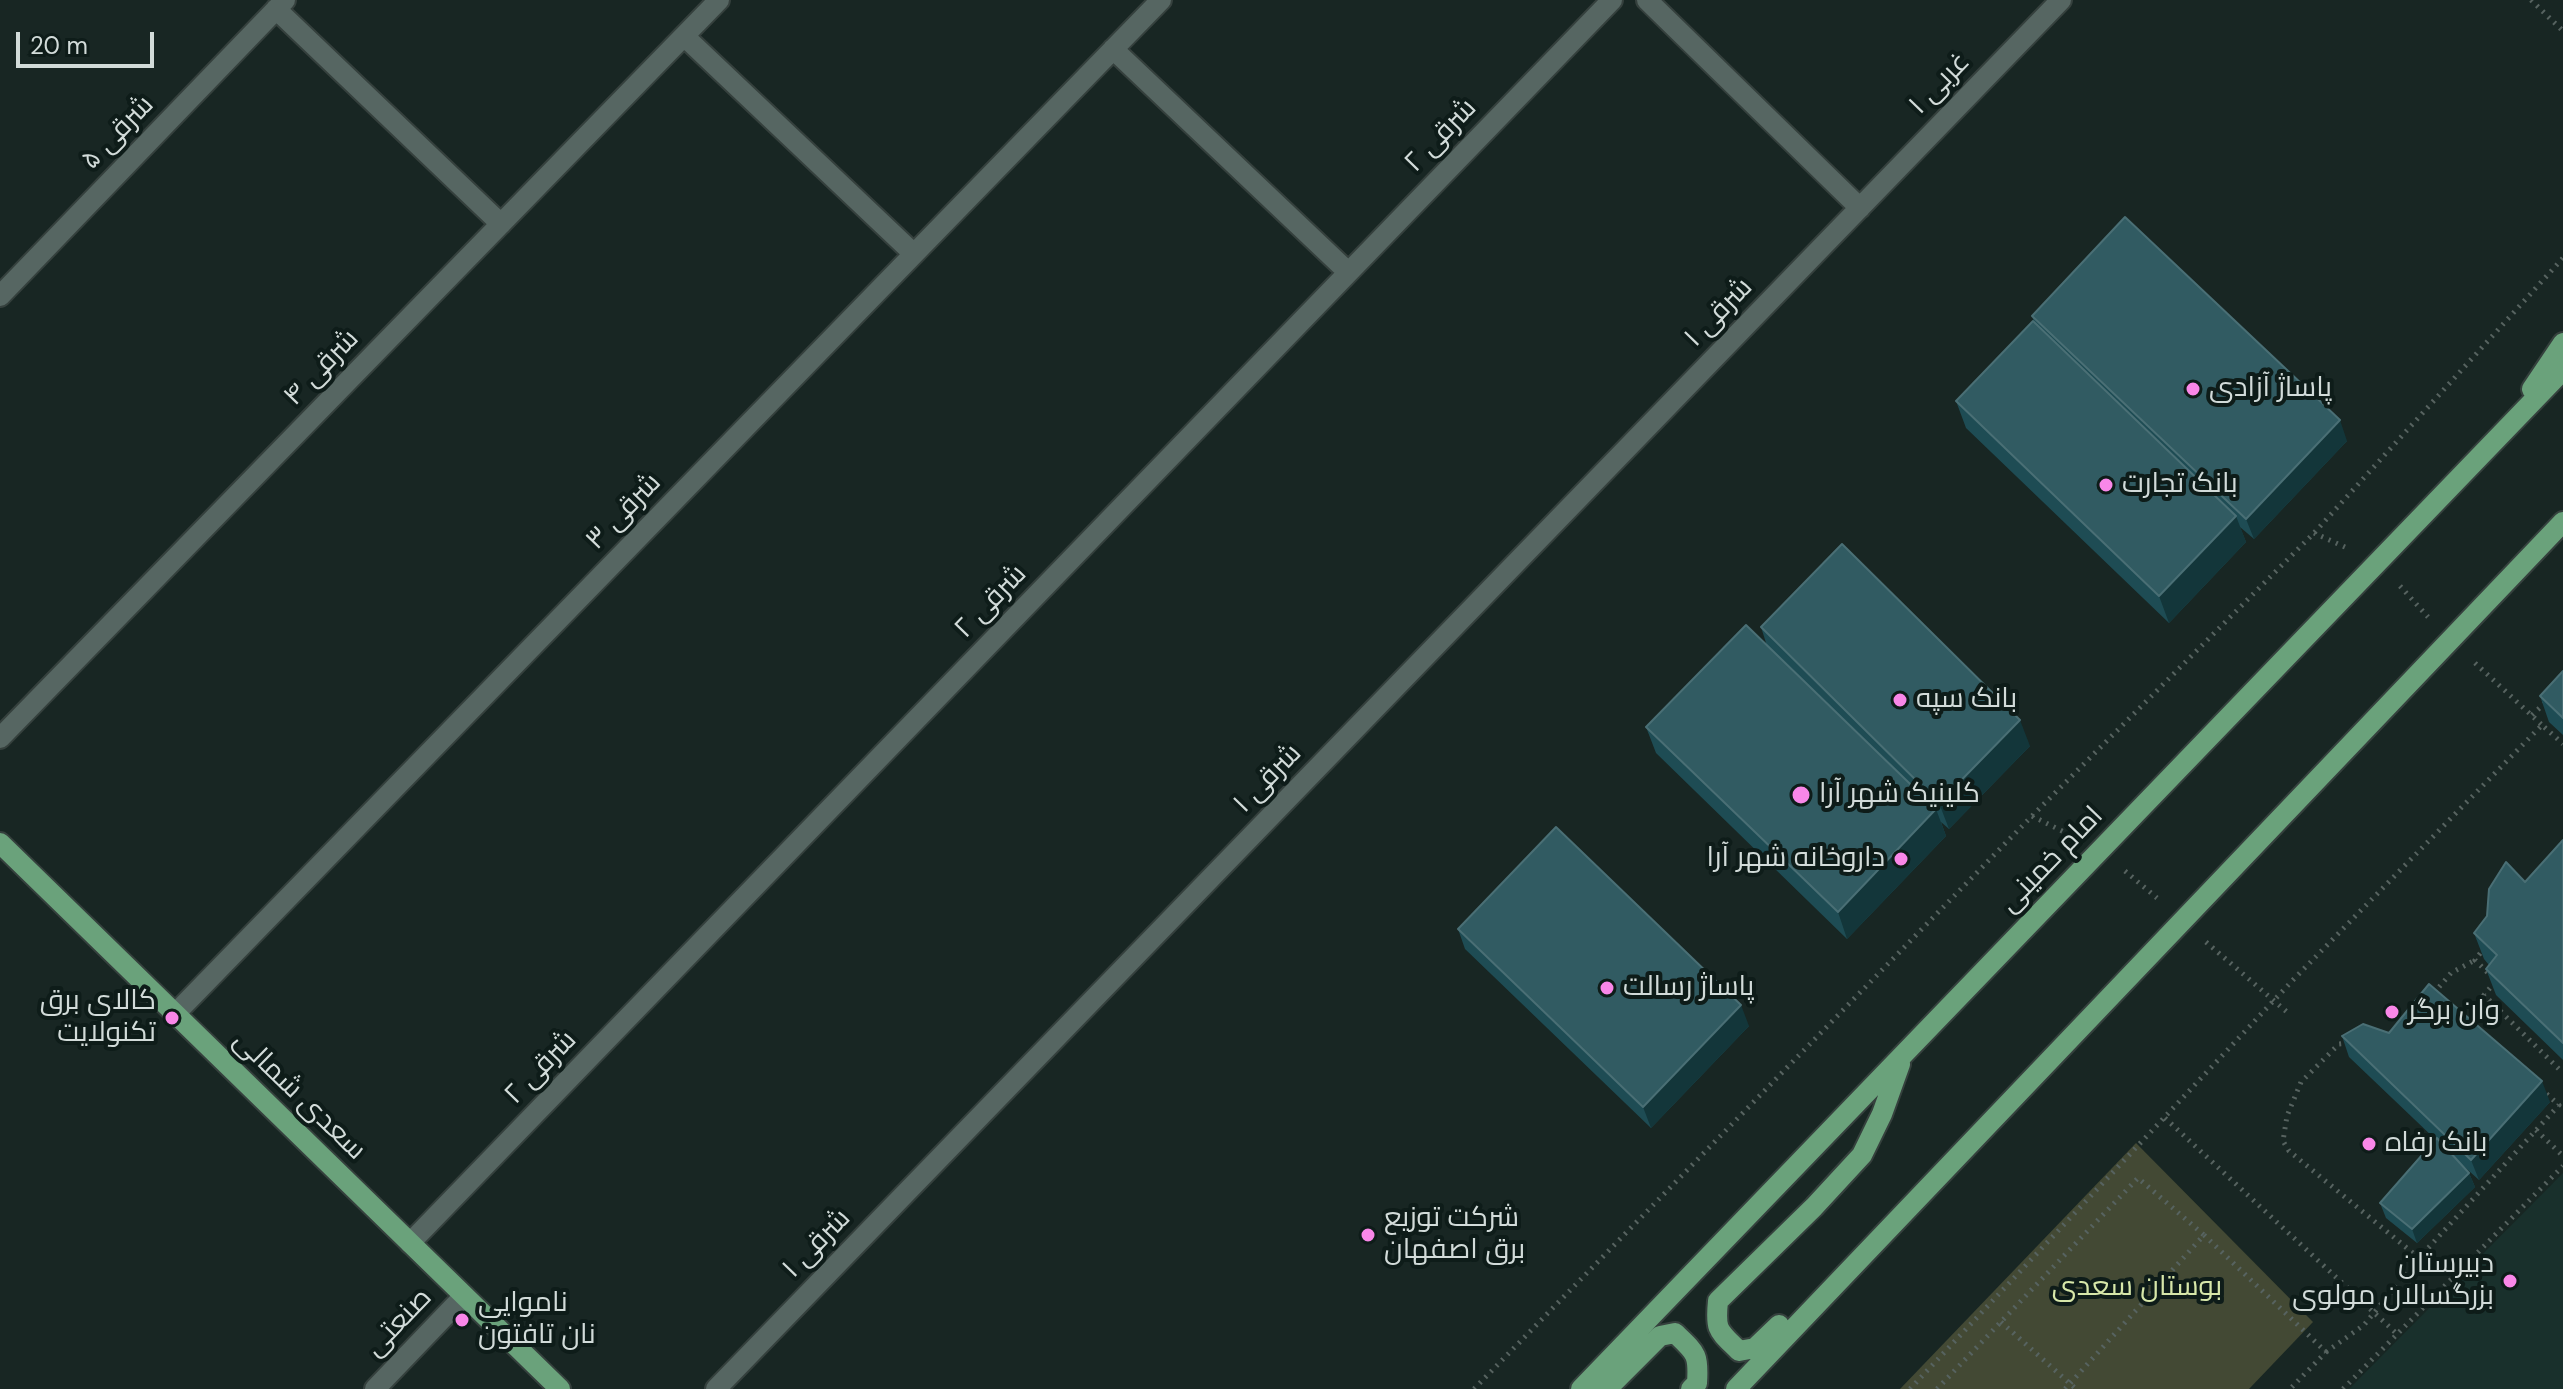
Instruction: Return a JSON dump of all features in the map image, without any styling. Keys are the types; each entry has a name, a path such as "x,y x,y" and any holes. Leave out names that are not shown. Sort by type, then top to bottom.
{"main road":[{"path":"2501,434 2563,343"},
{"name":"امام خمینی","path":"1581,1389 2563,370"},
{"path":"1736,1389 2563,522"},
{"name":"سعدی شمالی","path":"0,843 560,1389"},
{"path":"1830,1290 1806,1296 1755,1348 1739,1351 1716,1323 1718,1301 1862,1155 1882,1114 1902,1056"},
{"path":"1604,1389 1660,1336 1675,1333 1698,1360 1697,1383 1691,1389"}],"street":[{"name":"۴ شرقی","path":"0,738 719,0"},
{"name":"۳ شرقی","path":"175,1014 1161,0"},
{"name":"۲ شرقی","path":"410,1243 1612,0"},
{"path":"1647,0 1860,208"},
{"name":"۱ غربی","path":"1860,208 2061,0"},
{"path":"280,4 501,224"},
{"name":"۵ شرقی","path":"0,296 280,4"},
{"path":"684,36 914,254"},
{"path":"1113,49 1348,272"},
{"name":"۱ شرقی","path":"716,1389 1860,208"},
{"name":"صنعتی","path":"375,1389 464,1296"}],"path":[{"path":"2531,0 2563,31"},
{"path":"1474,1389 2020,827 2314,533 2563,258"},
{"path":"2532,715 2553,694"},
{"path":"1910,1389 2293,980 2542,725 2563,744"},
{"path":"2419,1258 2289,1151 2283,1141 2287,1116 2301,1082 2339,1044 2393,1039 2451,973 2475,960 2490,941"},
{"path":"2475,960 2496,980 2484,995 2563,1073"},
{"path":"2290,1389 2326,1352 2364,1325 2419,1258 2561,1104 2433,993"},
{"path":"2165,1118 2397,1334"},
{"path":"2536,1130 2563,1156"},
{"path":"2343,1389 2563,1166"},
{"path":"1937,1389 2138,1178 2204,1235 2326,1352"},
{"path":"2065,1389 2204,1235"},
{"path":"2001,1322 2076,1389"}],"shaded area":[{"name":"دبیرستان بزرگسالان مولوی","path":"2563,1173 2563,1389 2349,1389"}],"green space":[{"name":"بوستان سعدی","path":"2136,1143 2313,1322 2249,1389 1900,1389"}],"building":[{"name":"پاساژ آزادی","path":"2125,217 2340,420 2246,519 2032,316"},
{"name":"بانک تجارت","path":"2033,321 2236,516 2159,596 1956,401"},
{"name":"بانک سپه","path":"1842,544 2020,720 1939,803 1761,627"},
{"name":"کلینیک شهر آرا","path":"1746,625 1936,809 1838,912 1646,727"},
{"path":"2563,671 2563,718 2540,696"},
{"name":"پاساژ رسالت","path":"1556,827 1741,1005 1643,1107 1458,929"},
{"path":"2563,840 2563,1043 2486,969 2497,955 2474,933 2487,916 2489,889 2506,862 2525,882"},
{"path":"2429,984 2542,1081 2471,1160 2342,1036 2363,1024 2389,1033"},
{"path":"2437,1138 2469,1173 2412,1229 2380,1203"}],"place":[{"name":"پاساژ آزادی","path":"2193,389"},
{"name":"بانک تجارت","path":"2106,485"},
{"name":"بانک سپه","path":"1900,700"},
{"name":"کلینیک شهر آرا","path":"1801,795"},
{"name":"داروخانه شهر آرا","path":"1901,859"},
{"name":"پاساژ رسالت","path":"1607,988"},
{"name":"وان برگر","path":"2392,1012"},
{"name":"کالای برق تکنولایت","path":"172,1018"},
{"name":"بانک رفاه","path":"2369,1144"},
{"name":"شرکت توزیع برق اصفهان","path":"1368,1235"},
{"name":"دبیرستان بزرگسالان مولوی","path":"2510,1281"},
{"name":"ناموایی نان تافتون","path":"462,1320"}]}
